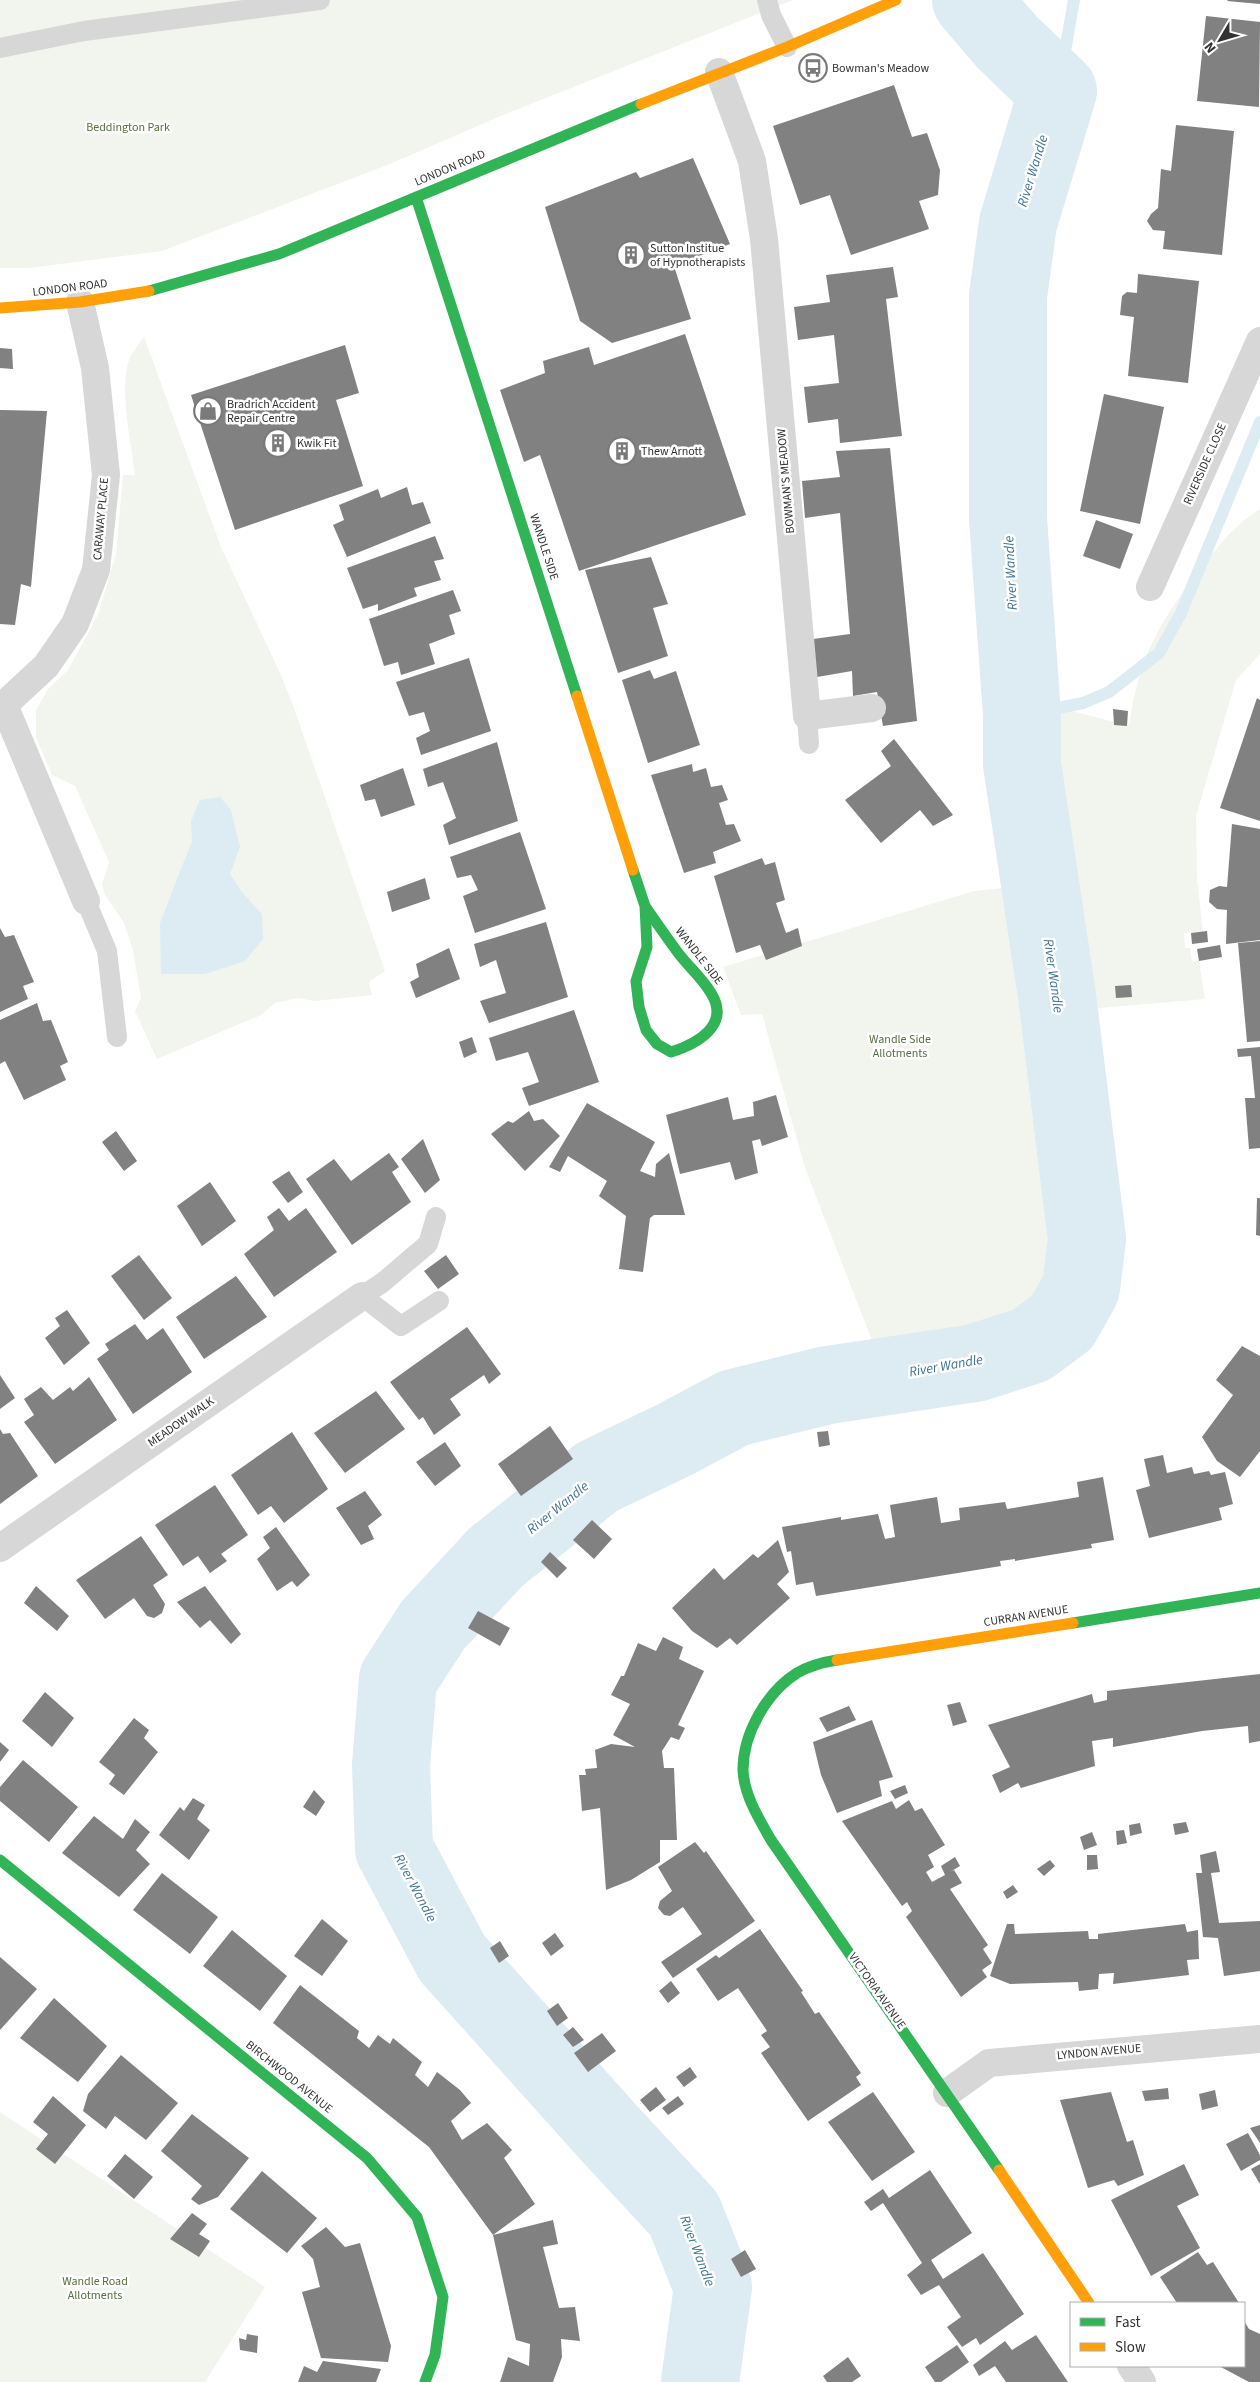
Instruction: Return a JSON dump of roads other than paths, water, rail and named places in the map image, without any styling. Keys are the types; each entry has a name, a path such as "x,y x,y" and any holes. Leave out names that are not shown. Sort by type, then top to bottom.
{"street":[{"name":"LONDON ROAD","path":"0,308 80,302 150,291 279,254 719,72 787,47 896,0"},
{"name":"BOWMAN'S MEADOW","path":"719,72 752,161 764,239 807,716"},
{"name":"WANDLE SIDE","path":"416,197 645,906 647,947 636,981 639,1007 646,1030 657,1044 671,1052 690,1047 706,1036 716,1019 713,996 669,942 645,906"},
{"name":"CARAWAY PLACE","path":"80,302 95,368 106,475 96,570 75,624 46,666 2,706 86,901"},
{"name":"RIVERSIDE CLOSE","path":"1150,587 1260,341"},
{"path":"807,716 872,708"},
{"name":"MEADOW WALK","path":"0,1548 362,1296"},
{"name":"CURRAN AVENUE","path":"799,1672 832,1661 1260,1593"},
{"name":"VICTORIA AVENUE","path":"799,1672 777,1690 754,1724 745,1755 744,1782 756,1814 771,1840 947,2093 1088,2302"},
{"name":"BIRCHWOOD AVENUE","path":"0,1860 367,2158 417,2217 443,2297 435,2355 425,2382"},
{"name":"LYNDON AVENUE","path":"947,2093 989,2063 1260,2039"},
{"path":"1132,2367 1142,2382"}],"lane":[{"path":"0,48 84,31 320,0"},
{"path":"767,0 771,15 787,47"},
{"name":"BOWMAN'S MEADOW","path":"807,716 809,744"},
{"name":"CARAWAY PLACE","path":"86,901 107,952 117,1037"},
{"path":"436,1217 428,1244 382,1283 362,1296 401,1326 439,1301"}],"waterway":[{"name":"River Wandle","path":"700,2382 713,2287 684,2214 452,1958 394,1849 391,1765 398,1679 433,1625 496,1557 597,1477 676,1439 734,1408 828,1385 975,1363 1031,1345 1062,1322 1081,1288 1087,1239 1057,996 1022,764 1022,715 1008,519 1008,296 1018,223 1058,91 1007,42 971,0"},
{"path":"1058,91 1074,0"},
{"path":"1022,715 1083,703 1109,692 1159,653 1181,613 1260,422"}],"place":[{"name":"Bowman's Meadow","path":"813,68"},
{"name":"Sutton Institue of Hypnotherapists","path":"631,255"},
{"name":"Bradrich Accident Repair Centre","path":"208,411"},
{"name":"Kwik Fit","path":"278,443"},
{"name":"Thew Arnott","path":"622,451"}],"park label":[{"name":"Beddington Park","path":"128,127"},
{"name":"Wandle Side Allotments","path":"900,1046"},
{"name":"Wandle Road Allotments","path":"95,2288"}]}
